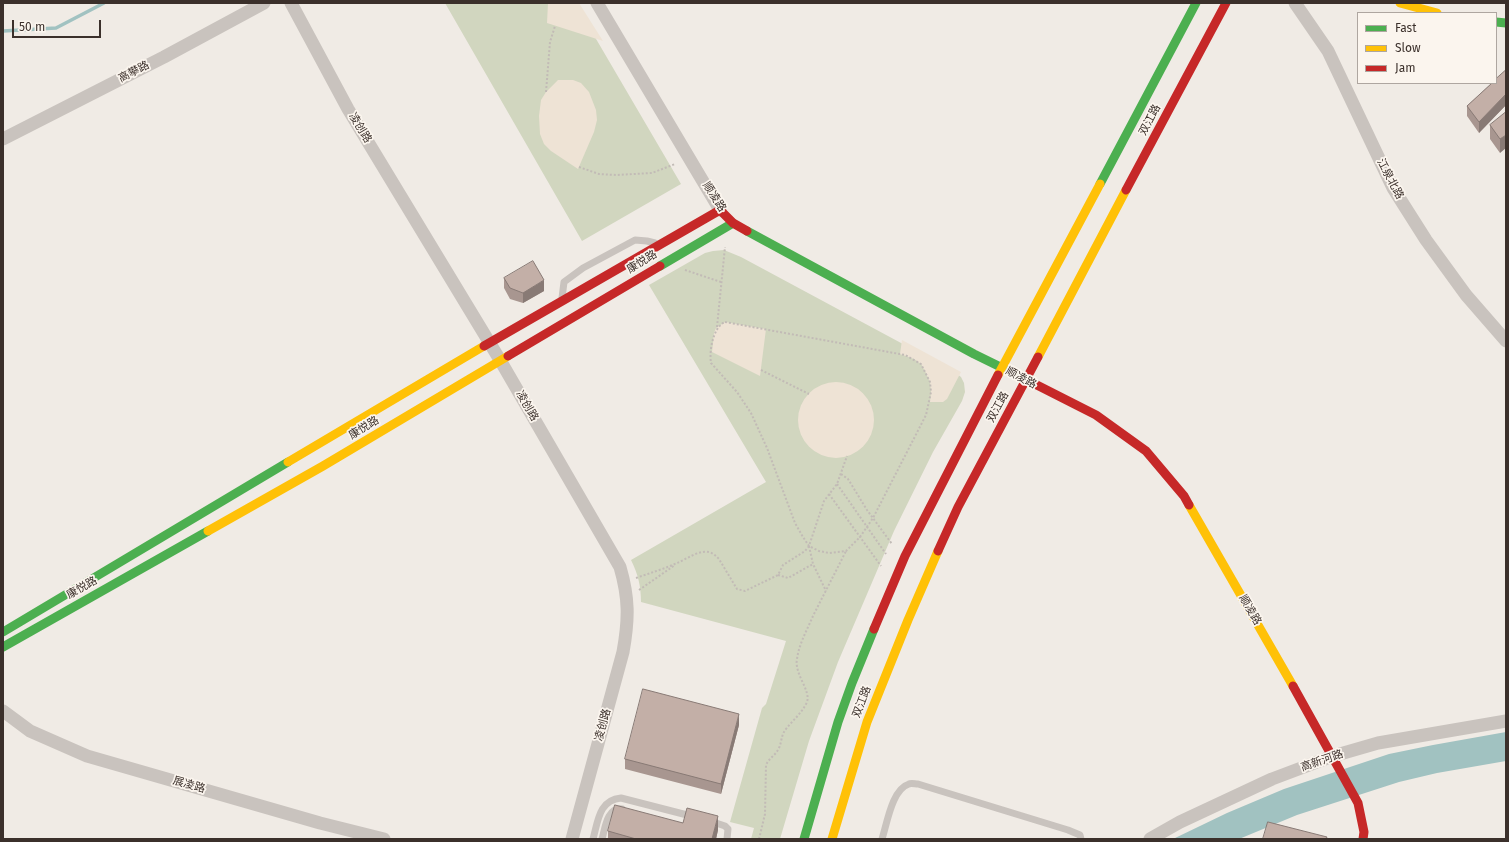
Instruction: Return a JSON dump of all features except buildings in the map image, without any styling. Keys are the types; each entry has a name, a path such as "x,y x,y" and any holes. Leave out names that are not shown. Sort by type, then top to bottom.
{"street":[{"name":"高攀路","path":"3,139 164,57 264,3"},
{"name":"凌创路","path":"291,3 348,109 490,343 620,566 626,590 627,632 623,652 572,839"},
{"name":"顺凌路","path":"597,3 720,210 733,223 1002,368 1096,415 1146,451 1184,496 1333,756 1358,803 1363,836"},
{"name":"双江路","path":"804,839 838,722 899,570 944,478 1196,3"},
{"name":"双江路","path":"832,839 867,722 908,620 958,507 1226,3"},
{"name":"江泉北路","path":"1295,3 1328,51 1393,188 1426,240 1466,295 1506,341"},
{"path":"1400,3 1433,12"},
{"name":"康悦路","path":"3,632 562,300 720,210"},
{"name":"康悦路","path":"3,647 323,466 733,223"},
{"name":"展凌路","path":"3,711 30,731 87,756 320,823 384,839"},
{"name":"高新河路","path":"1150,839 1180,822 1272,779 1333,756 1378,743 1506,721"}],"lane":[{"path":"562,300 564,282 583,268 635,240 647,241 659,246"},
{"path":"882,839 894,800 899,790 908,784 918,784 1068,830 1080,835 1081,839"},
{"path":"593,839 603,807 607,802 621,798 720,824 728,829 727,839"},
{"path":"602,839 608,817 612,812 619,809 631,812"}],"path":[{"path":"546,92 550,42 555,26"},
{"path":"579,167 600,174 616,175 652,173 675,164"},
{"path":"725,247 716,328 710,359 711,364 737,392 751,413 770,455 795,523 809,546 813,564 826,591"},
{"path":"683,270 721,282"},
{"path":"716,328 725,322 731,322 905,355 921,364 930,382 931,392 926,415 873,518 860,537 846,551 800,646 796,660 797,670 807,692 808,700 802,711 785,730 780,739 778,750 769,759 766,765 765,814 758,839"},
{"path":"761,370 809,394"},
{"path":"636,578 678,563 703,552 710,552 716,555 737,589 745,591 778,575 783,565 805,551 809,546 824,501 837,484 847,456"},
{"path":"841,474 848,479 892,544"},
{"path":"837,484 886,554"},
{"path":"829,494 881,566"},
{"path":"809,546 829,554 846,551"},
{"path":"638,590 678,563"},
{"path":"778,575 788,578 813,564"}],"green space":[{"path":"445,3 575,3 681,184 582,241"},
{"path":"724,250 741,257 955,372 961,377 964,383 965,392 962,401 933,452 894,531 838,662 809,741 780,839 751,839 754,828 730,822 762,708 766,704 786,641 641,602 639,580 631,560 766,482 649,285 705,253"}],"shaded area":[{"path":"548,3 579,3 603,41 547,23"},
{"path":"558,80 573,80 581,83 589,92 596,110 597,120 594,132 578,169 551,151 544,144 540,134 539,116 541,100 546,92"},
{"path":"725,322 766,329 760,376 712,352 716,328"},
{"path":"902,340 961,372 947,399 943,402 930,402 930,382 921,364 914,359 900,354"},
{"path":"836,382 850,385 863,393 871,406 874,420 871,434 863,447 850,455 836,458 822,455 809,447 801,434 798,420 801,406 809,393 822,385"}],"water":[{"path":"1506,732 1506,761 1437,773 1399,782 1297,815 1239,839 1173,839 1227,813 1284,789 1389,754"}],"waterway":[{"path":"3,31 56,28 104,3"}],"traffic: fast":[{"path":"1100,184 1196,3"},
{"path":"1497,22 1506,23"},
{"path":"660,266 733,223"},
{"path":"747,231 974,354 1027,380"},
{"path":"3,632 288,462"},
{"path":"3,647 208,531"},
{"path":"804,839 838,722 874,629"}],"traffic: slow":[{"path":"1400,3 1433,12"},
{"path":"998,375 1100,184"},
{"path":"1038,357 1126,190"},
{"path":"288,462 484,346"},
{"path":"208,531 323,466 508,356"},
{"path":"1189,505 1293,686"},
{"path":"832,839 867,722 908,620 938,551"}],"traffic: jam":[{"path":"1126,190 1226,3"},
{"path":"484,346 720,210 733,223 747,231"},
{"path":"508,356 660,266"},
{"path":"938,551 958,507 1038,357"},
{"path":"874,629 905,556 998,375"},
{"path":"1027,380 1096,415 1146,451 1184,496 1189,505"},
{"path":"1293,686 1358,803 1364,832 1363,839"}]}
